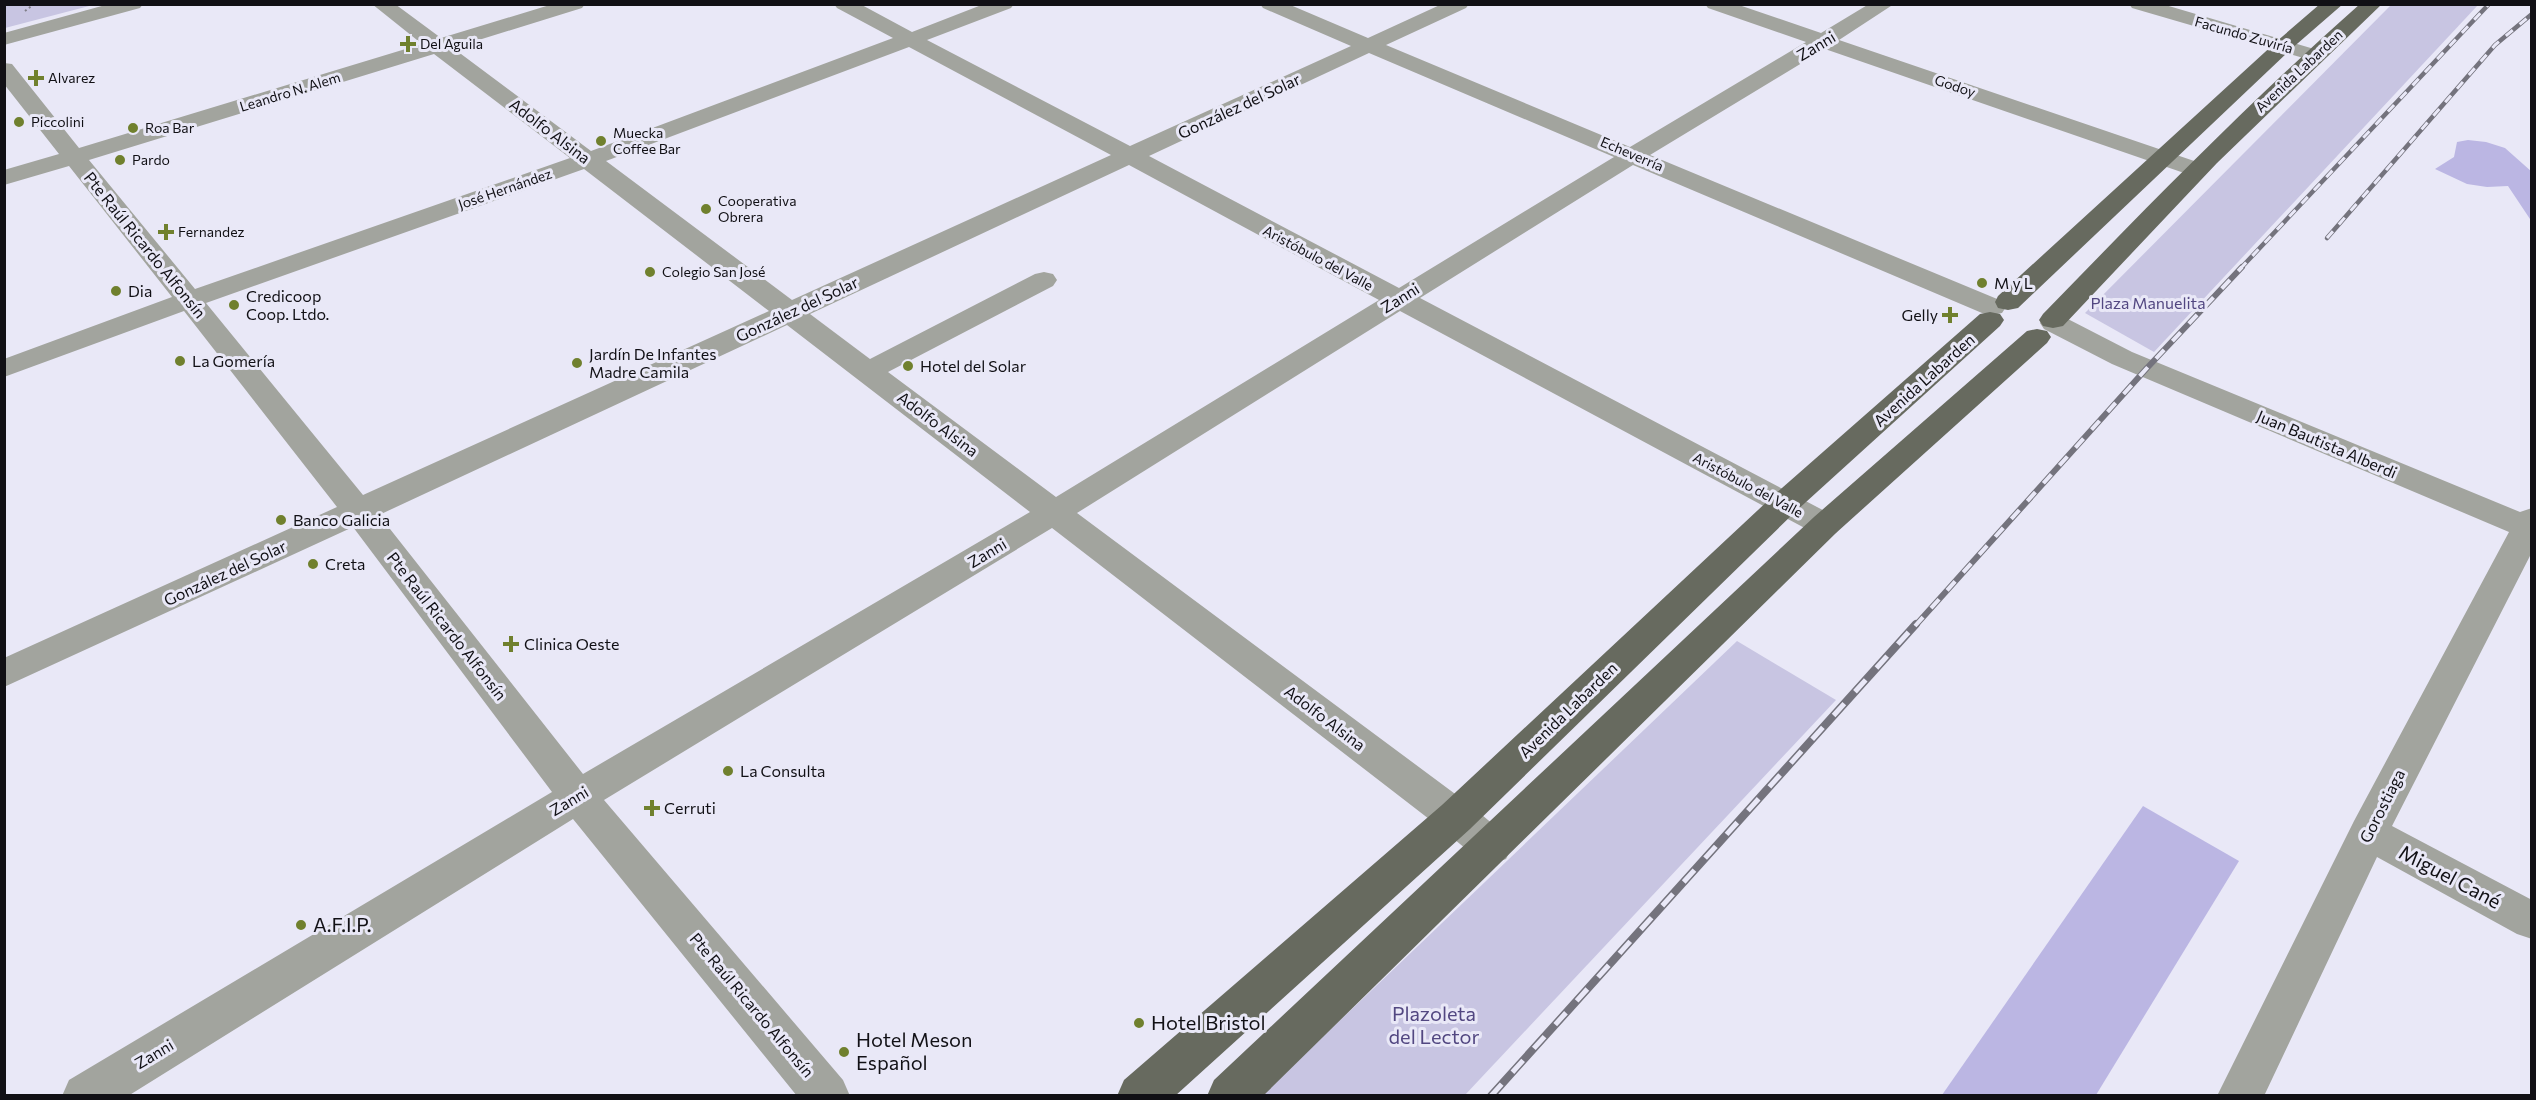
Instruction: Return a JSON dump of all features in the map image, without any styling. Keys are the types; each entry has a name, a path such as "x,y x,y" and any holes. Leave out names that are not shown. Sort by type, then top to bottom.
{"main road":[{"name":"Avenida Labarden","path":"1140,1095 1456,817 1784,504 2165,159 2283,46 2333,4"},
{"name":"Avenida Labarden","path":"1230,1095 1492,847 1826,525 2046,329 2195,169 2314,55 2372,4"},
{"path":"1997,310 2010,333 2046,329"}],"street":[{"path":"4,39 133,4"},
{"name":"Adolfo Alsina","path":"381,4 1456,817 1492,847"},
{"name":"Leandro N. Alem","path":"4,178 575,4"},
{"name":"Aristóbulo del Valle","path":"844,4 1397,300 1826,525"},
{"name":"José Hernández","path":"4,369 189,300 588,159 1004,4"},
{"name":"Echeverría","path":"1270,4 1997,310"},
{"name":"González del Solar","path":"4,674 1459,4"},
{"name":"Godoy","path":"1715,4 2195,169"},
{"name":"Zanni","path":"86,1095 578,796 1053,513 1633,155 1884,4"},
{"name":"Facundo Zuviría","path":"2139,4 2314,55"},
{"name":"Pte Raúl Ricardo Alfonsín","path":"4,69 358,512 578,796 827,1095"},
{"path":"868,371 1044,280"},
{"name":"Juan Bautista Alberdi","path":"2046,329 2530,525"},
{"name":"Gorostiaga","path":"2240,1095 2368,833 2530,525"},
{"name":"Miguel Cané","path":"2368,833 2532,921"}],"green space":[{"path":"5,4 93,4 93,5 5,28"},
{"name":"Plaza Manuelita","path":"2391,5 2478,5 2154,352 2085,313"},
{"name":"Plazoleta del Lector","path":"1737,641 1836,700 1465,1095 1261,1096"}],"building":[{"path":"2468,140 2486,142 2505,148 2532,172 2532,222 2508,186 2487,187 2467,184 2435,169 2454,157 2457,142"},
{"path":"2143,806 2239,861 2096,1095 1942,1095"}],"railway":[{"path":"2240,269 2489,4"},
{"path":"2327,238 2495,45 2532,14"},
{"path":"1915,626 2147,368 2242,267"},
{"path":"1491,1096 1916,624"}],"place":[{"name":"Del Aguila","path":"408,44"},
{"name":"Alvarez","path":"36,78"},
{"name":"Piccolini","path":"19,122"},
{"name":"Roa Bar","path":"133,128"},
{"name":"Muecka Coffee Bar","path":"601,141"},
{"name":"Pardo","path":"120,160"},
{"name":"Cooperativa Obrera","path":"706,209"},
{"name":"Fernandez","path":"166,232"},
{"name":"Colegio San José","path":"650,272"},
{"name":"M y L","path":"1982,283"},
{"name":"Dia","path":"116,291"},
{"name":"Credicoop Coop. Ltdo.","path":"234,305"},
{"name":"Gelly","path":"1950,315"},
{"name":"La Gomería","path":"180,361"},
{"name":"Jardín De Infantes Madre Camila","path":"577,363"},
{"name":"Hotel del Solar","path":"908,366"},
{"name":"Banco Galicia","path":"281,520"},
{"name":"Creta","path":"313,564"},
{"name":"Clinica Oeste","path":"511,644"},
{"name":"La Consulta","path":"728,771"},
{"name":"Cerruti","path":"652,808"},
{"name":"A.F.I.P.","path":"301,925"},
{"name":"Hotel Bristol","path":"1139,1023"},
{"name":"Hotel Meson Español","path":"844,1052"}]}
